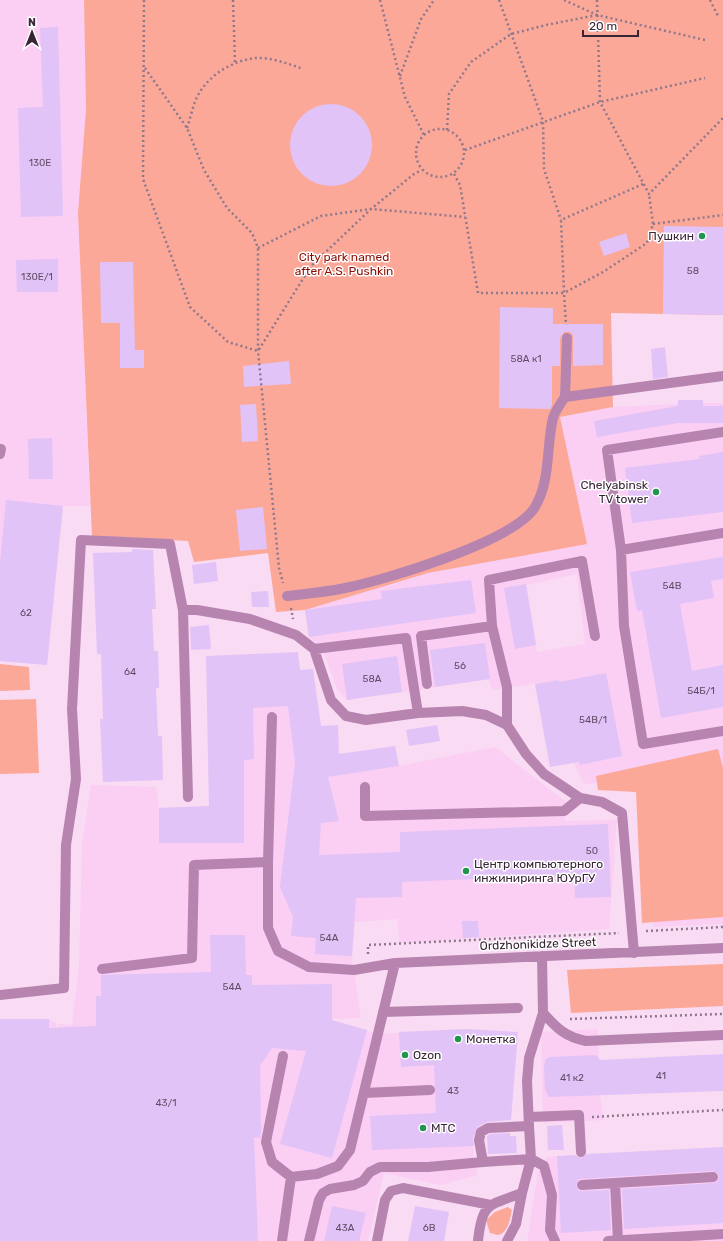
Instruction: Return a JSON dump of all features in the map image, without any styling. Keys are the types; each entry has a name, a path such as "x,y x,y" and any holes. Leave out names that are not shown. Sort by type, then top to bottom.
{"street":[{"path":"287,596 344,588 417,569 465,550 502,533 525,519 535,507 545,480 554,417 565,397 567,338"},
{"path":"565,397 723,376"},
{"path":"723,432 607,450 621,550 624,626 643,744 723,731"},
{"path":"621,550 723,533"},
{"path":"0,995 64,988 66,845 76,779 72,709 81,540 170,544 183,610 188,797"},
{"path":"507,725 507,688 492,626 489,580 582,560 595,636"},
{"path":"183,610 197,610 250,619 296,635 314,649 331,700 346,716 366,720 418,713 462,711 486,715 507,725 526,754 544,774 580,798 602,802 622,813 634,953"},
{"path":"427,684 422,636 492,626"},
{"path":"314,649 406,638 418,713"},
{"name":"Ordzhonikidze Street","path":"272,717 268,862 268,928 278,952 309,967 354,970 368,969 395,963 723,948"},
{"path":"366,786 365,816 564,811 580,798"},
{"path":"102,969 192,958 194,865 268,862"},
{"path":"507,1241 516,1224 522,1192 531,1159 527,1081 529,1058 543,1013 542,956"},
{"path":"283,1056 266,1142 272,1162 291,1177 317,1174 338,1166 350,1150 395,963"},
{"path":"383,1012 518,1008"},
{"path":"543,1013 571,1039 586,1041 723,1034"},
{"path":"364,1092 430,1090"},
{"path":"483,1162 478,1140 481,1132 488,1128 579,1115 581,1152"},
{"path":"309,1241 319,1200 323,1193 330,1189 354,1186 363,1182 370,1172 380,1167 428,1167 531,1159 544,1166 548,1175 552,1195 550,1230 555,1241"},
{"path":"282,1241 291,1177"},
{"path":"582,1185 713,1178"},
{"path":"615,1183 613,1241 723,1234"},
{"path":"377,1241 385,1200 391,1191 396,1189 402,1188 491,1205"},
{"path":"478,1241 482,1215 491,1205 522,1192"}],"path":[{"path":"144,0 145,67 143,179 190,307 228,342 258,351"},
{"path":"233,0 235,63"},
{"path":"380,0 405,97 424,136"},
{"path":"400,76 421,19 434,0"},
{"path":"499,0 543,121 544,169 561,220 567,338"},
{"path":"564,0 597,15 705,40"},
{"path":"454,174 460,185 478,293 564,293 603,272 647,242 653,224 649,194 600,102 597,0"},
{"path":"710,0 718,16"},
{"path":"447,130 449,94 471,62 511,34 546,25 597,15"},
{"path":"187,128 197,96 211,77 235,63 256,58 284,62 303,69"},
{"path":"145,67 187,128 204,170 227,208 252,233 258,248 258,351 279,568 296,635"},
{"path":"465,150 600,102 705,78"},
{"path":"649,194 723,118"},
{"path":"438,129 447,130 459,137 465,150 463,163 454,174 441,178 434,177 422,170 418,163 416,148 424,136 438,129"},
{"path":"258,351 311,266 371,209 414,174 422,170"},
{"path":"561,220 643,184"},
{"path":"258,248 321,216 371,209 465,217"},
{"path":"653,224 723,215"},
{"path":"368,969 368,945 723,927"},
{"path":"543,1013 563,1019 723,1014"},
{"path":"579,1118 723,1110"}],"shaded area":[{"path":"0,0 84,0 86,111 78,213 90,506 63,506 47,665 0,661"},
{"path":"723,403 723,924 653,927 642,779 584,784 574,763 559,680 492,690 489,679 347,700 338,691 322,648 309,637 305,610 428,573 586,544 560,417 613,407","holes":["577,574 585,644 537,652 526,585"]},
{"path":"313,669 328,777 399,766 495,747 565,801 565,821 617,820 609,929 400,943 397,919 355,922 352,956 361,1018 326,1019 378,1034 468,1029 474,1163 478,1175 440,1185 384,1173 368,1241 0,1241 0,1019 49,1019 56,1023 72,1145 58,1024 72,1025 79,966 82,844 91,785 156,787 159,808 209,806 207,673 284,672"},
{"path":"598,1029 600,1097 604,1120 543,1123 541,1032"},
{"path":"723,1147 723,1241 527,1241 538,1173 547,1157"}],"green space":[{"name":"City park named after A.S. Pushkin","path":"84,0 723,0 723,315 611,313 613,407 560,417 587,544 428,573 305,610 276,612 268,553 194,562 188,541 92,536 78,213 86,109"},
{"path":"0,664 29,667 30,690 0,691"},
{"path":"36,699 39,773 0,774 0,700"},
{"path":"718,749 723,768 723,917 642,923 636,792 598,790 596,776"},
{"path":"723,964 723,1006 571,1013 567,970"},
{"path":"508,1207 512,1210 504,1232 498,1235 490,1233 486,1220 495,1212"}],"building":[{"path":"58,27 63,216 21,217 18,108 43,107 40,28"},
{"path":"331,104 347,107 360,116 369,129 372,145 369,161 360,174 347,183 331,186 315,183 302,174 293,161 290,145 293,129 302,116 315,107"},
{"path":"664,226 723,227 723,315 663,314"},
{"path":"626,233 630,247 604,256 599,242"},
{"path":"58,259 58,292 17,292 16,260"},
{"path":"100,262 133,262 135,350 144,350 144,368 120,368 120,323 101,323"},
{"path":"500,307 553,308 553,324 603,324 603,365 573,366 573,335 570,332 564,332 560,338 560,366 552,366 552,405 550,409 499,408"},
{"path":"665,347 668,377 653,379 651,349"},
{"path":"289,361 291,384 244,387 243,366"},
{"path":"678,400 703,400 703,406 723,406 723,423 678,423 597,437 594,421 678,406"},
{"path":"256,404 258,441 242,442 240,405"},
{"path":"52,438 53,479 29,479 28,439"},
{"path":"723,452 723,512 632,523 625,468 700,459 699,456"},
{"path":"6,500 63,506 47,665 0,661 0,563"},
{"path":"263,507 267,549 240,551 236,510"},
{"path":"132,549 153,550 156,609 152,609 154,651 158,651 159,688 156,688 158,736 162,736 163,780 103,782 100,719 103,719 101,654 97,654 93,553 132,552"},
{"path":"723,557 723,579 711,581 714,598 680,604 692,671 723,665 723,707 661,718 642,610 637,611 630,572"},
{"path":"216,562 218,581 194,584 192,565"},
{"path":"471,580 476,613 309,637 305,610 382,599 381,591"},
{"path":"526,584 536,645 515,649 504,588"},
{"path":"268,591 269,607 252,607 251,592"},
{"path":"209,625 211,649 191,650 190,627"},
{"path":"485,643 490,679 435,687 430,650"},
{"path":"298,652 300,670 313,669 321,726 338,725 339,754 395,746 399,766 328,777 339,821 321,823 319,855 400,852 400,832 608,824 611,897 575,898 574,875 402,882 402,897 356,898 352,956 315,954 316,938 291,936 293,917 280,887 295,762 288,706 253,708 254,759 244,760 244,843 159,843 159,808 209,806 206,656"},
{"path":"397,656 402,692 347,700 342,664"},
{"path":"606,673 622,756 580,765 579,762 550,767 535,684 559,680 559,682"},
{"path":"437,725 440,741 409,746 406,730"},
{"path":"462,921 478,921 479,937 463,938"},
{"path":"210,935 245,935 246,975 252,975 252,985 332,984 332,1020 367,1030 332,1158 280,1144 306,1051 272,1048 260,1066 261,1133 260,1138 254,1137 258,1241 0,1241 0,1019 49,1019 49,1028 96,1026 96,996 101,996 101,975 211,972"},
{"path":"466,1029 518,1032 511,1120 487,1122 478,1127 473,1138 474,1146 372,1150 370,1116 436,1113 434,1065 401,1067 399,1032"},
{"path":"723,1054 723,1091 549,1097 545,1090 544,1066 546,1059 550,1057 596,1055 600,1060"},
{"path":"562,1125 564,1150 548,1150 547,1126"},
{"path":"510,1133 510,1136 516,1136 517,1153 488,1154 487,1136 490,1134"},
{"path":"723,1147 723,1223 624,1229 622,1189 713,1183 717,1182 719,1177 718,1173 713,1171 579,1179 576,1185 579,1191 609,1190 611,1230 561,1233 557,1156 575,1155 582,1158 587,1154"},
{"path":"332,1206 366,1213 359,1241 324,1241"},
{"path":"415,1206 449,1212 444,1241 408,1241"}],"place":[{"name":"Пушкин","path":"702,236"},
{"name":"Chelyabinsk TV tower","path":"656,492"},
{"name":"Центр компьютерного инжиниринга ЮУрГУ","path":"466,871"},
{"name":"Монетка","path":"458,1039"},
{"name":"Ozon","path":"405,1055"},
{"name":"МТС","path":"423,1128"}]}
